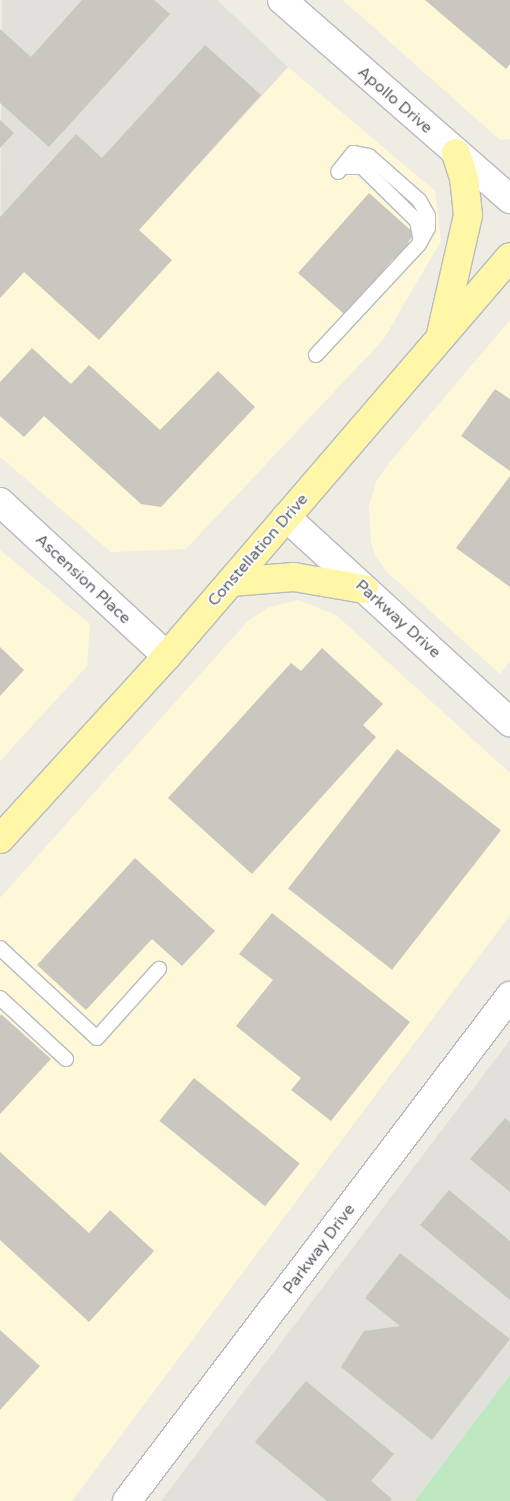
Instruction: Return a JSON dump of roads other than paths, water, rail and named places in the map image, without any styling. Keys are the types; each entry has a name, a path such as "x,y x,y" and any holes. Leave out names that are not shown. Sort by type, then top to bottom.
{"main road":[{"path":"441,338 468,215 464,178 456,153"},
{"name":"Constellation Drive","path":"0,838 231,582 510,257"},
{"path":"231,582 294,577 364,589"}],"street":[{"name":"Apollo Drive","path":"282,0 510,199"},
{"name":"Ascension Place","path":"0,502 166,656"},
{"name":"Parkway Drive","path":"286,517 510,722"},
{"name":"Parkway Drive","path":"127,1501 510,996"}],"lane":[{"path":"316,355 421,241 428,228 428,216 412,194 363,153 353,153 341,169"},
{"path":"0,948 97,1038 159,969"},
{"path":"0,998 66,1059"}]}
